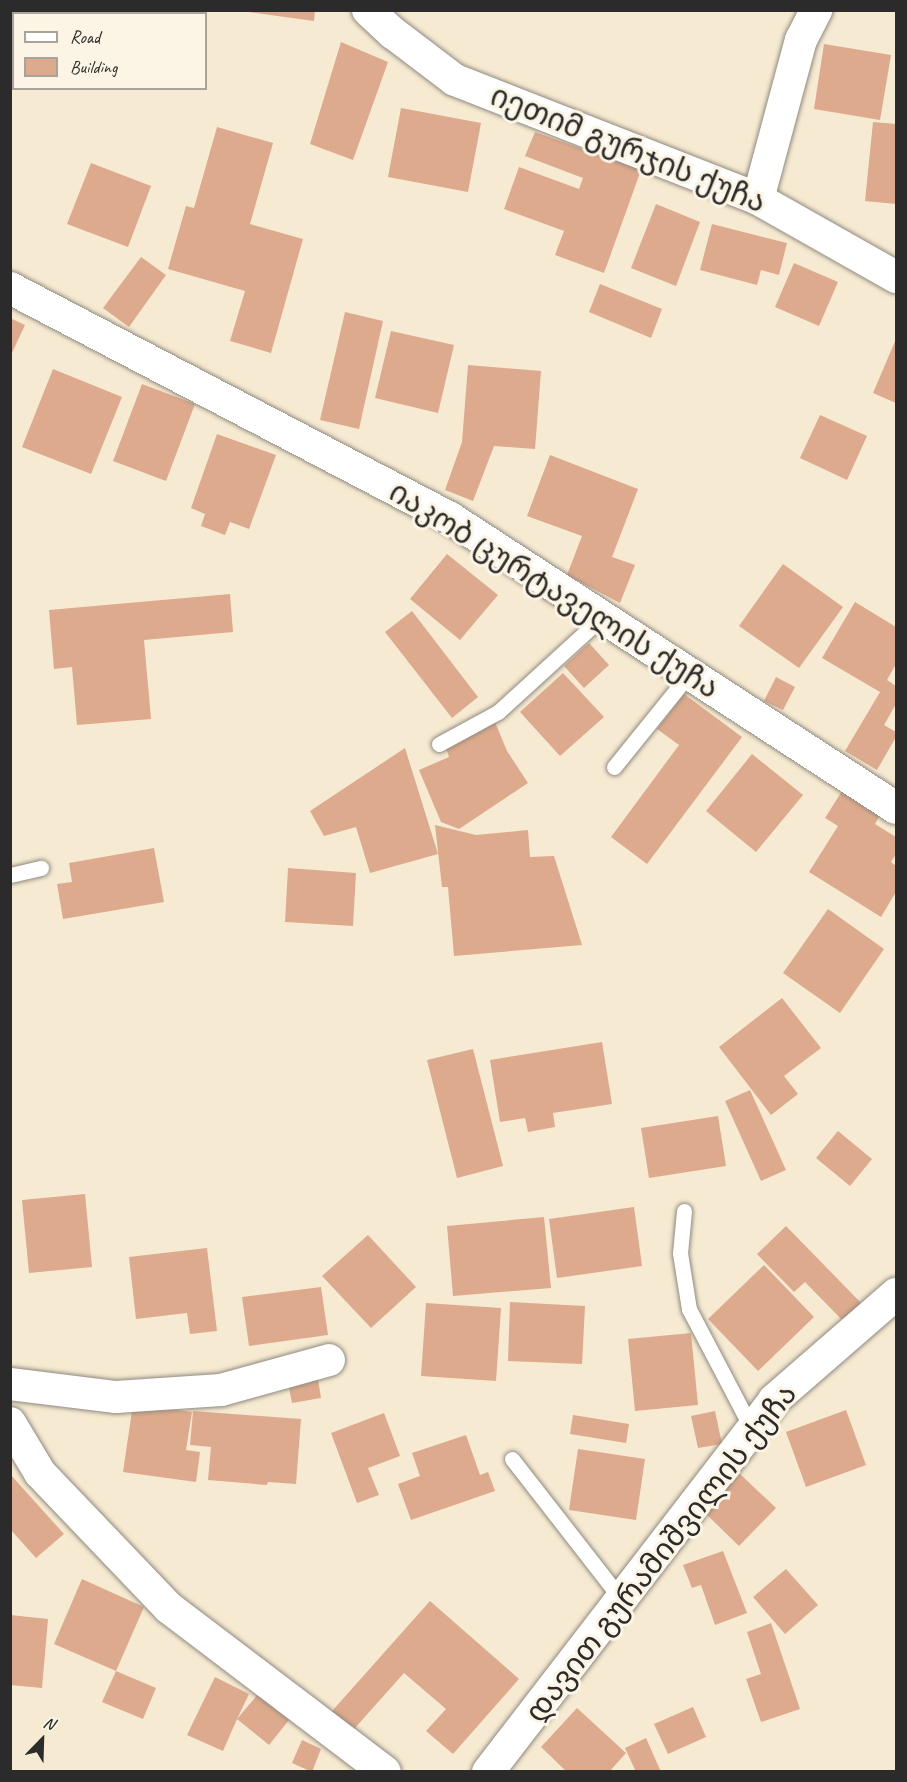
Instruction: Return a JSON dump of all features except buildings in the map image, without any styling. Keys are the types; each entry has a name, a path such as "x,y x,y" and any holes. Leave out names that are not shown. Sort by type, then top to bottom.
{"street":[{"name":"იეთიმ გურჯის ქუჩა","path":"368,10 393,33 455,80 758,199 897,277"},
{"path":"758,199 801,40 816,10"},
{"name":"იაკობ ცურტაველის ქუჩა","path":"10,288 450,518 897,808"},
{"name":"დავით გურამიშვილის ქუჩა","path":"488,1772 774,1400 897,1294"},
{"path":"10,1384 116,1397 221,1390 329,1360"},
{"path":"10,1423 40,1473 169,1608 385,1772"}],"lane":[{"path":"439,744 498,712 602,617"},
{"path":"614,767 689,674"},
{"path":"10,875 41,868"},
{"path":"684,1211 680,1253 689,1309 752,1429"},
{"path":"512,1459 621,1599"}]}
